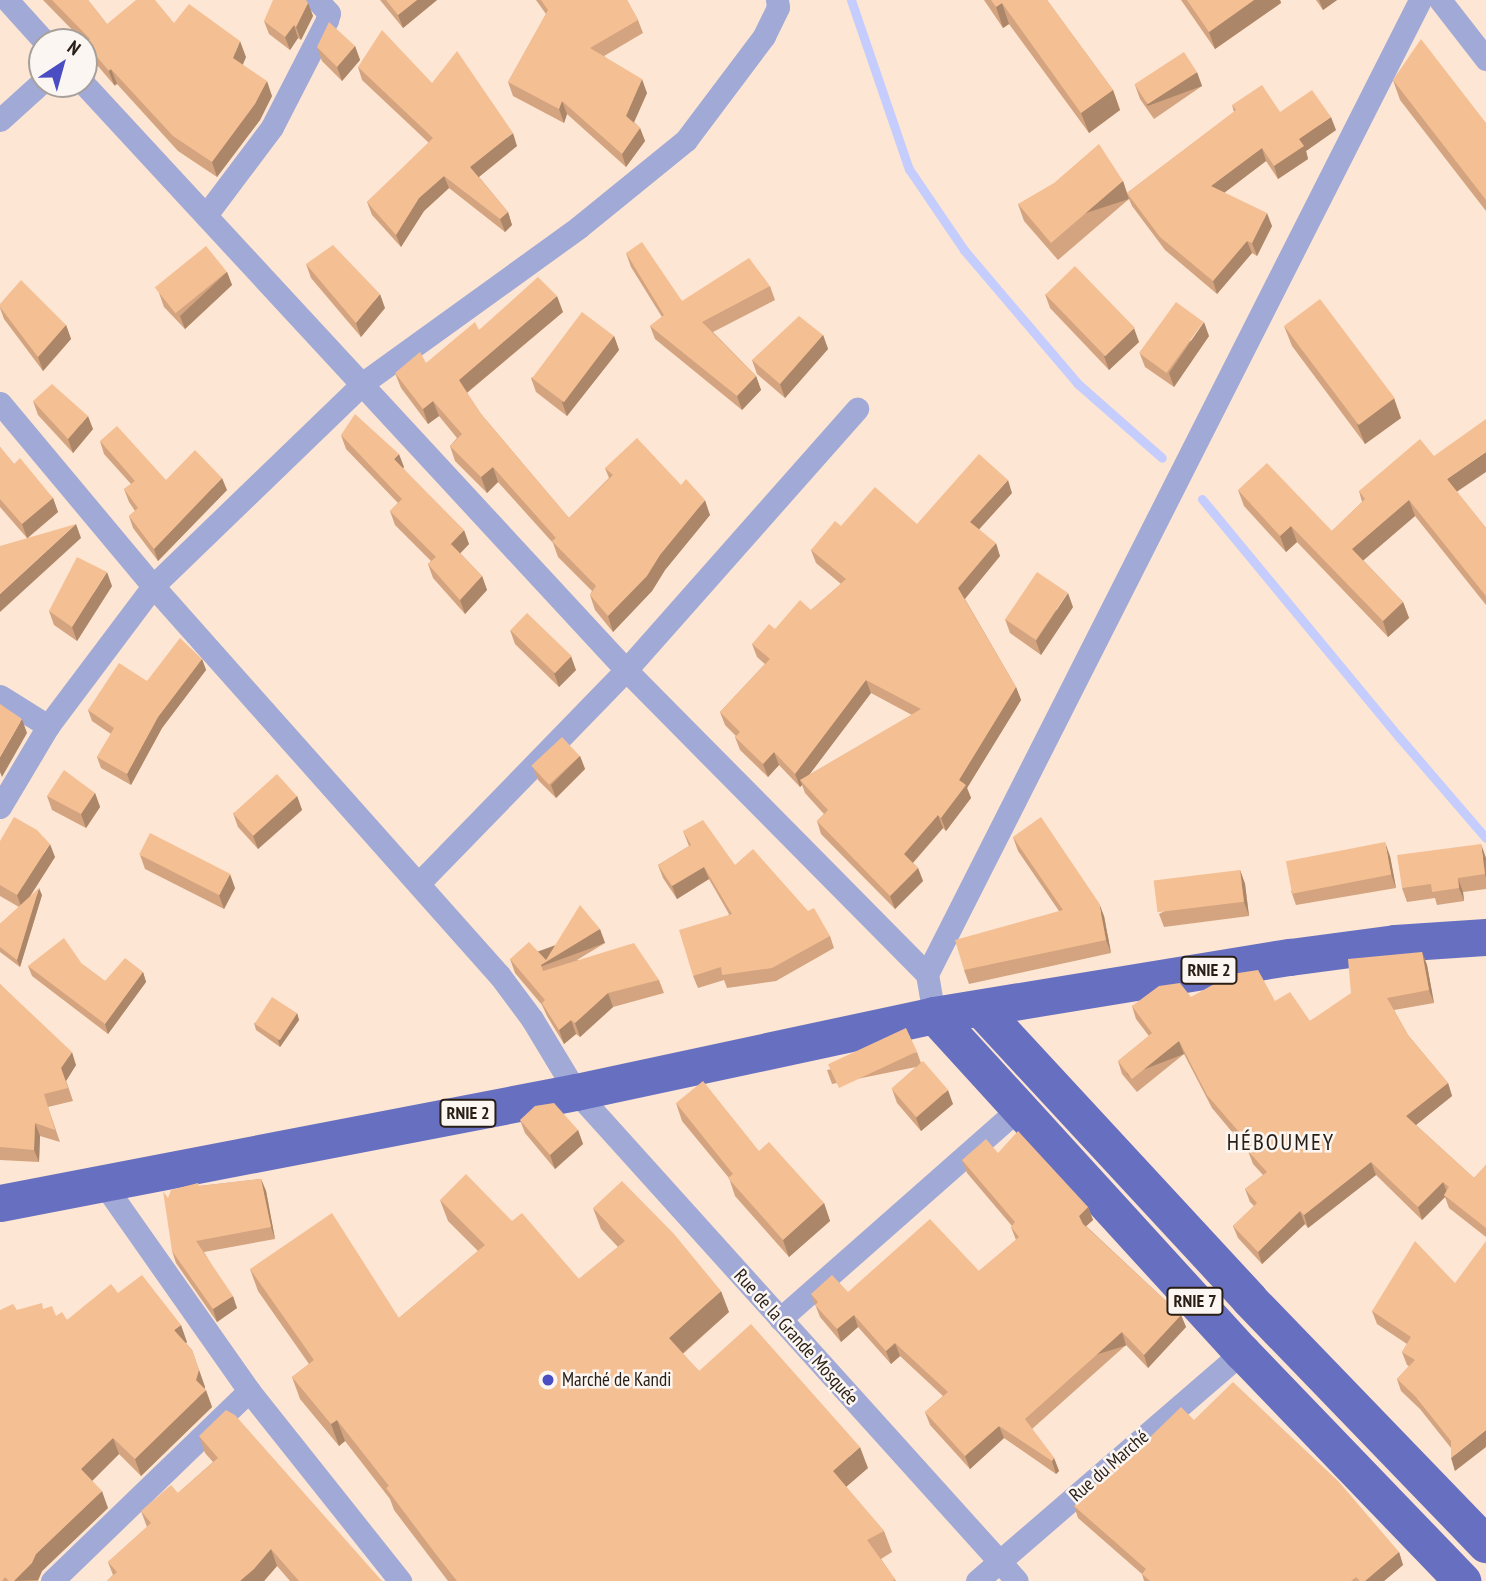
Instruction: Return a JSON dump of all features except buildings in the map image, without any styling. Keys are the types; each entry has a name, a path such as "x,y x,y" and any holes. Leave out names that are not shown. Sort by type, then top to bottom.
{"main road":[{"name":"RNIE 2","path":"0,1203 576,1092 934,1015 1290,957 1395,943 1486,937"},
{"name":"RNIE 7","path":"980,1008 1250,1299 1486,1544"},
{"name":"RNIE 7","path":"934,1015 1242,1352 1459,1580"}],"street":[{"path":"7,0 33,28"},
{"path":"206,215 272,127 327,20 329,13 317,0"},
{"path":"0,807 48,726 153,586 363,383 579,227 686,140 764,36 778,6 777,0"},
{"path":"934,1015 928,974 1420,0"},
{"path":"1440,0 1486,59"},
{"path":"0,120 28,95"},
{"path":"97,98 626,670 928,974"},
{"name":"Rue de la Grande Mosquée","path":"0,403 153,586 500,976 532,1019 576,1092 1017,1581"},
{"path":"419,883 626,670 857,409"},
{"path":"0,696 48,726"},
{"path":"780,1319 1018,1109"},
{"path":"103,1183 249,1391 400,1581"},
{"name":"Rue du Marché","path":"977,1581 1242,1352"},
{"path":"52,1581 249,1391"}],"waterway":[{"path":"851,0 909,169 964,250 1077,383 1162,458"},
{"path":"1202,499 1486,838"}],"place":[{"name":"Marché de Kandi","path":"548,1380"}],"district":[{"name":"HÉBOUMEY","path":"1281,1142"}]}
